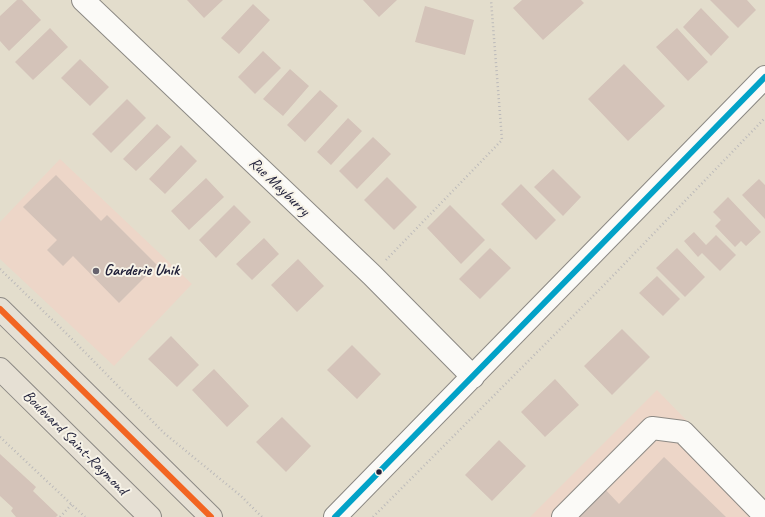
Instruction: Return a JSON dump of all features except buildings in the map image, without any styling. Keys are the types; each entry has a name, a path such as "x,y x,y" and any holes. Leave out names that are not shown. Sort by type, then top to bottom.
{"main road":[{"path":"0,309 211,517"},
{"name":"Boulevard Saint-Raymond","path":"0,369 150,517"}],"street":[{"name":"Rue Mayburry","path":"83,0 372,275 473,377"},
{"path":"335,517 765,77"},
{"path":"563,517 652,428 683,432 765,516"}],"path":[{"path":"372,275 502,140 491,0"},
{"path":"373,517 569,320 765,118"},
{"path":"0,269 68,334 164,432 241,496 262,517"},
{"path":"0,437 86,517"},
{"path":"60,517 72,504"}],"shaded area":[{"name":"Garderie Unik","path":"60,159 192,284 114,366 0,259 0,222"},
{"path":"657,390 765,501 765,517 530,517"}],"transit line":[{"path":"335,517 765,77"},
{"path":"0,309 211,517"}],"place":[{"name":"Garderie Unik","path":"96,271"}]}
